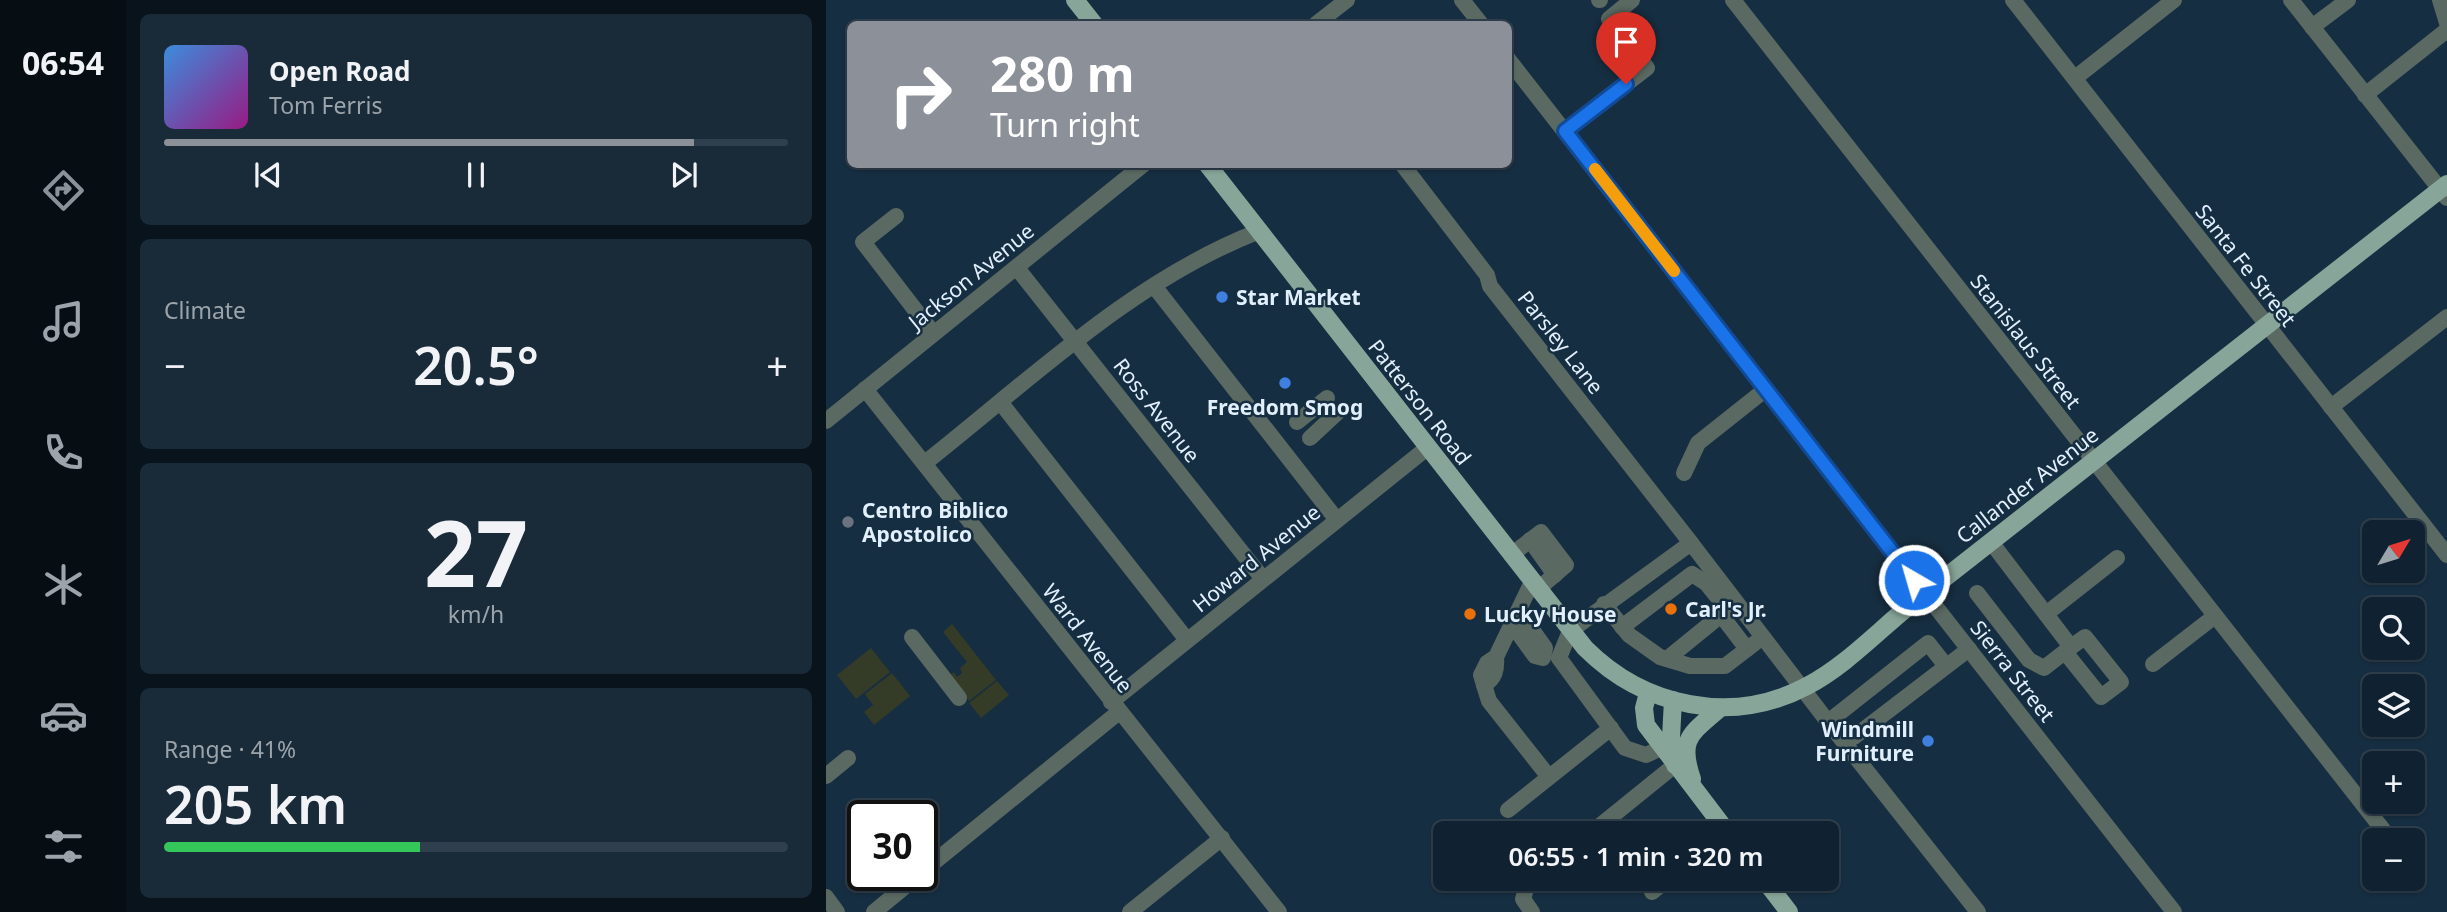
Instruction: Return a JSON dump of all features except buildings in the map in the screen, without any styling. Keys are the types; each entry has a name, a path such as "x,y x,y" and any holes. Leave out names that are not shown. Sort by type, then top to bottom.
{"main road":[{"path":"1075,0 1092,21"},
{"name":"Patterson Road","path":"1210,168 1534,586 1601,664"},
{"name":"Callander Avenue","path":"1601,664 1648,693 1720,708 1765,702 1803,688 1834,669 1925,593 2445,190"},
{"path":"1648,693 1644,708 1646,724 1661,748 1719,821"},
{"path":"1673,700 1671,738 1675,765"},
{"path":"1698,795 1684,755 1686,741 1720,708"},
{"path":"1773,891 1789,912"}],"street":[{"path":"1321,21 1347,0"},
{"path":"1462,0 1479,21"},
{"path":"1565,131 1647,68 1609,19 1632,0"},
{"name":"Stanislaus Street","path":"1733,0 2382,828"},
{"name":"Santa Fe Street","path":"2013,0 2447,555"},
{"path":"2075,79 2174,0"},
{"path":"2291,0 2365,95 2445,190"},
{"path":"2312,27 2348,0"},
{"path":"2440,0 2447,23"},
{"path":"2365,95 2447,30"},
{"name":"Sierra Street","path":"1512,65 1969,649 2168,910"},
{"name":"Jackson Avenue","path":"826,421 1139,168"},
{"name":"Parsley Lane","path":"1405,168 1487,275 1490,286 1978,912"},
{"path":"895,216 863,242 933,333"},
{"path":"926,462 1076,341 1154,286 1230,243 1257,232"},
{"name":"Ross Avenue","path":"1017,268 1263,579"},
{"path":"1154,286 1337,520"},
{"path":"2331,407 2447,317"},
{"name":"Ward Avenue","path":"865,389 926,462 1115,707 1279,912"},
{"path":"1684,473 1698,443 1766,389"},
{"path":"1001,403 1187,640"},
{"path":"1304,430 1333,405"},
{"name":"Howard Avenue","path":"938,859 1115,707 1187,640 1427,448"},
{"path":"1511,555 1541,532 1566,565 1555,575 1534,586 1496,657 1487,663 1481,674 1489,701 1549,777"},
{"path":"1977,593 2029,660 2044,668 2068,650 2046,614 1991,542"},
{"path":"1551,658 1570,631 1691,543"},
{"path":"2046,614 2117,558"},
{"path":"1622,627 1692,574 1706,583 1747,649"},
{"path":"1604,604 1629,635 1667,659 1690,666 1725,666 1762,637"},
{"path":"1667,659 1725,613"},
{"path":"2153,664 2215,616"},
{"path":"1517,622 1530,627 1551,658 1625,748 1646,755 1661,748"},
{"path":"912,637 959,698"},
{"path":"1946,666 1928,643 1828,722 1854,737 1969,649"},
{"path":"1508,810 1611,728"},
{"path":"826,776 848,758"},
{"path":"1606,821 1675,765"},
{"path":"1130,912 1222,838"},
{"name":"Howard Avenue","path":"874,912 900,891"},
{"path":"826,897 837,912"}],"green space":[{"path":"952,624 996,680 969,701 949,676 954,672 957,677 962,673 960,668 967,662 943,632"},
{"path":"871,648 890,672 856,699 837,675"},
{"path":"892,673 910,696 874,725 864,712 873,705 865,694"},
{"path":"997,681 1009,695 981,718 969,703"}],"slow traffic":[{"path":"1595,169 1674,271"}],"place":[{"name":"Star Market","path":"1222,297"},
{"name":"Freedom Smog","path":"1285,383"},
{"name":"Centro Biblico Apostolico","path":"848,522"},
{"name":"Carl's Jr.","path":"1671,609"},
{"name":"Lucky House","path":"1470,614"},
{"name":"Windmill Furniture","path":"1928,741"}],"route":[{"path":"1626,84 1565,131 1914,580"}]}
